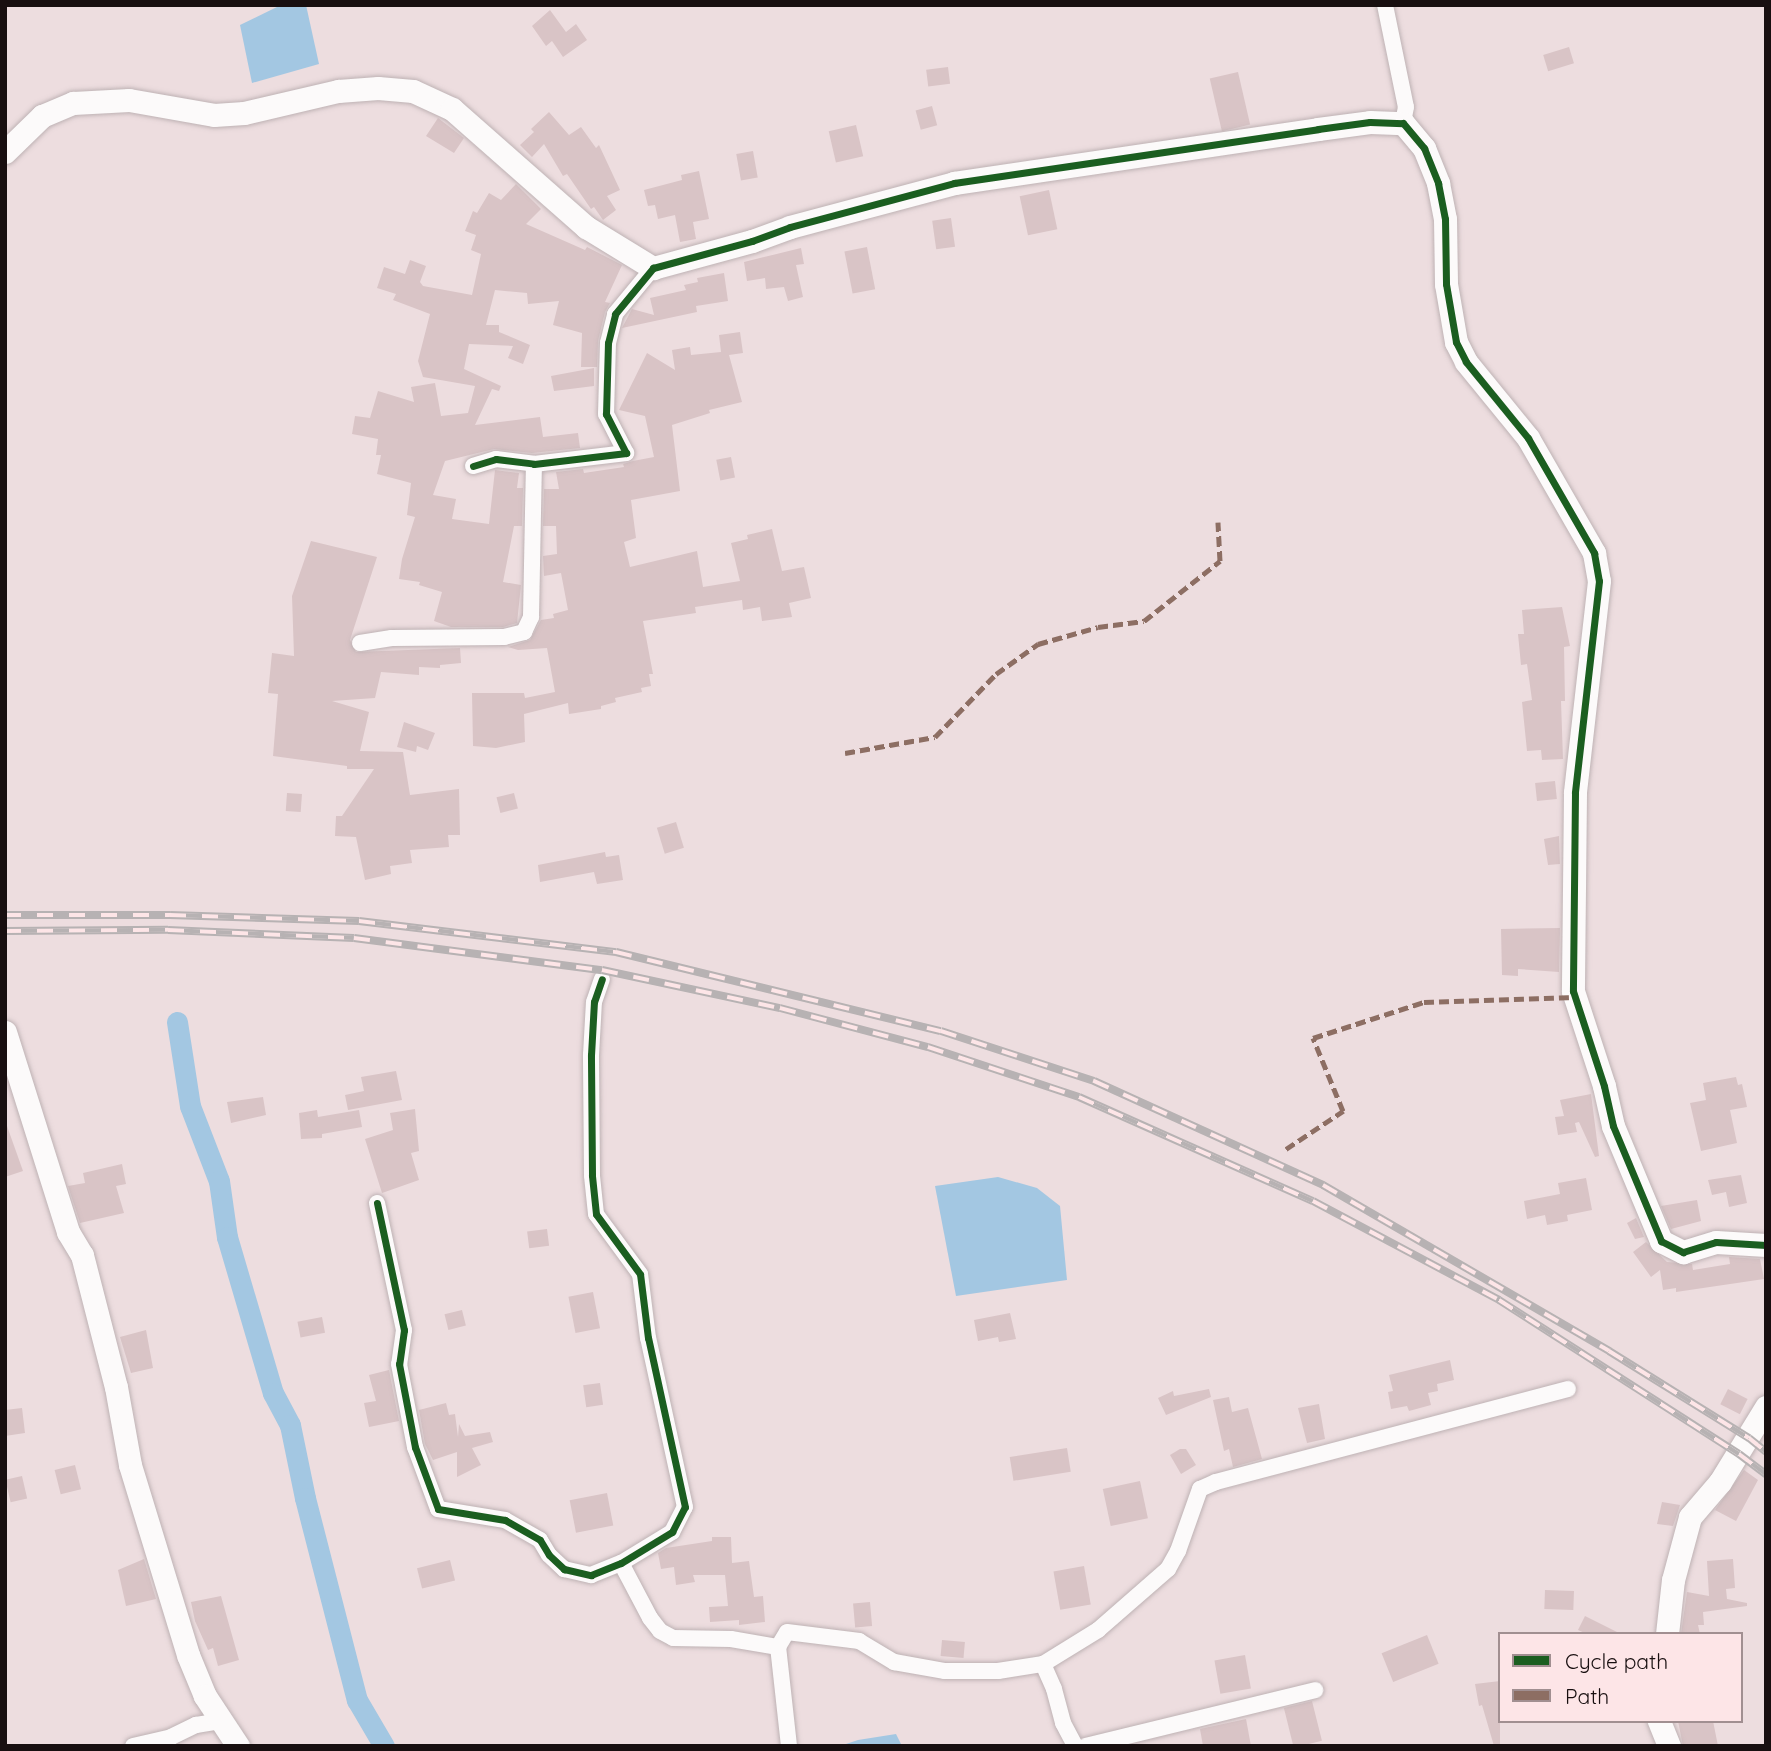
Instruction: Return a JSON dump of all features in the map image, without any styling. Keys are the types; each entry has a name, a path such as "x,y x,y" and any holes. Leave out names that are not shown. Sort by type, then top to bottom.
{"street":[{"path":"1385,5 1406,107 1404,124 1424,148 1438,183 1445,219 1446,285 1456,342 1466,362 1528,438 1594,553 1599,581 1575,793 1573,991 1604,1086 1613,1126 1661,1241 1683,1252 1716,1242 1766,1245"},
{"path":"5,152 43,116 73,103 129,100 214,115 244,113 338,91 378,88 413,91 452,110 586,227 653,268"},
{"path":"473,466 496,459 534,464 626,453 606,414 608,343 615,314 653,268 954,183 1370,122 1404,124"},
{"path":"360,643 392,638 504,637 524,632 531,617 534,464"},
{"path":"377,1203 404,1330 399,1364 415,1447 439,1509 505,1520 540,1540 549,1555 564,1569 591,1575 621,1563 672,1532 685,1507 649,1338 640,1274 596,1214 592,1175 591,1055 594,1002 602,979"},
{"path":"5,1032 68,1231 82,1255 116,1387 130,1465 188,1656 205,1696 238,1746"},
{"path":"789,1746 778,1647 788,1632 859,1641 894,1662 945,1671 998,1671 1043,1664 1098,1630 1168,1570 1178,1551 1200,1489 1216,1482 1568,1389"},
{"path":"1667,1632 1673,1580 1690,1517 1720,1482 1766,1407"},
{"path":"621,1563 650,1618 660,1631 673,1638 731,1639 778,1647"},
{"path":"1043,1664 1054,1689 1063,1723 1075,1746"},
{"path":"1086,1746 1315,1690"},
{"path":"133,1746 171,1737 196,1725 222,1721"},
{"path":"1661,1723 1668,1746"}],"water":[{"path":"281,5 306,5 319,64 252,83 240,25"},
{"path":"998,1177 1037,1188 1060,1206 1067,1280 956,1296 935,1186"},
{"path":"896,1734 902,1746 840,1746 858,1740"}],"building":[{"path":"550,10 566,32 576,24 587,40 563,57 552,41 546,46 532,26"},
{"path":"1569,47 1574,63 1548,71 1543,55"},
{"path":"948,67 950,84 928,87 926,70"},
{"path":"1238,72 1250,125 1222,131 1210,79"},
{"path":"932,106 937,125 921,130 916,110"},
{"path":"549,112 569,135 581,127 596,148 599,145 620,190 607,196 616,210 603,220 594,207 591,209 567,174 563,176 544,144 532,157 520,145 534,132 531,129"},
{"path":"438,118 464,138 454,153 426,136"},
{"path":"856,125 863,156 836,162 829,131"},
{"path":"753,151 758,178 741,181 736,154"},
{"path":"699,171 709,219 693,222 696,239 680,242 675,215 658,219 655,205 648,206 644,190 682,180 681,175"},
{"path":"516,184 541,209 526,224 585,250 587,247 622,265 605,302 610,303 598,341 597,367 581,367 582,333 553,325 559,301 528,304 527,293 495,290 486,325 499,325 499,332 530,345 523,364 508,358 513,346 469,344 464,369 501,386 499,391 492,389 475,425 540,417 543,437 578,433 580,448 532,453 494,449 445,461 433,495 456,499 452,519 489,524 495,470 519,473 517,488 523,488 522,526 514,526 503,582 521,585 517,623 503,627 451,627 434,621 442,592 419,585 420,582 399,579 415,517 407,515 411,483 377,474 381,455 376,455 378,439 352,434 355,416 370,418 378,391 414,402 411,387 435,383 441,416 468,413 475,386 423,377 418,361 430,314 393,300 396,294 377,288 384,267 405,274 410,260 426,266 420,282 423,286 472,295 481,254 471,250 476,235 465,231 473,211 477,213 489,193 501,200"},
{"path":"1049,190 1057,229 1028,235 1020,196"},
{"path":"951,218 955,247 936,249 932,221"},
{"path":"867,247 875,289 853,294 844,251"},
{"path":"801,248 804,264 796,265 803,297 788,301 784,287 766,289 765,278 747,281 744,262"},
{"path":"724,273 728,301 696,306 697,312 622,328 632,309 654,315 650,298 686,290 684,285 698,282 697,278"},
{"path":"740,332 743,353 729,355 742,402 709,410 710,413 672,425 680,491 631,500 636,538 624,542 630,567 697,551 703,587 740,581 731,543 748,539 747,535 772,529 782,571 804,567 811,598 789,603 792,617 762,621 760,607 743,610 742,600 695,607 696,613 643,621 653,674 649,674 651,686 641,688 642,692 615,698 616,702 601,706 601,709 569,714 568,703 524,714 525,742 496,748 473,746 472,693 524,693 525,698 555,692 547,648 518,650 508,647 530,640 541,620 554,618 553,614 568,610 561,573 544,576 543,556 557,554 556,526 543,526 544,489 559,489 556,472 583,469 584,473 624,467 623,464 654,457 645,416 619,410 647,353 675,370 672,350 690,347 691,355 721,352 719,335"},
{"path":"594,368 594,386 554,391 551,376"},
{"path":"731,457 735,478 720,480 716,460"},
{"path":"311,541 377,557 350,640 356,652 460,648 461,663 440,665 440,668 419,667 419,675 381,672 375,698 332,701 369,712 360,751 403,752 410,795 459,789 460,835 448,835 449,847 410,850 412,863 390,866 391,874 365,880 356,837 335,836 336,816 342,816 374,769 347,769 347,766 273,756 278,694 268,693 272,653 294,656 292,596"},
{"path":"1562,607 1570,646 1564,647 1565,701 1561,701 1563,759 1542,760 1541,750 1527,751 1522,702 1532,700 1527,664 1521,665 1518,634 1524,634 1522,610"},
{"path":"404,722 435,733 428,750 417,746 416,752 397,747"},
{"path":"1555,781 1557,799 1537,801 1535,783"},
{"path":"287,793 302,794 301,812 286,811"},
{"path":"514,793 518,809 500,813 497,797"},
{"path":"676,822 684,848 665,854 657,828"},
{"path":"1559,836 1560,864 1548,865 1544,839"},
{"path":"605,852 606,857 619,855 623,880 597,884 594,872 540,882 538,865"},
{"path":"1560,928 1559,972 1518,969 1518,976 1502,975 1501,929"},
{"path":"396,1071 402,1100 348,1110 345,1095 364,1091 361,1077"},
{"path":"1736,1077 1738,1085 1742,1084 1747,1107 1730,1110 1737,1143 1701,1151 1690,1103 1706,1100 1703,1083"},
{"path":"1591,1094 1599,1156 1595,1157 1579,1122 1575,1123 1577,1132 1558,1135 1555,1117 1564,1116 1560,1100"},
{"path":"263,1097 266,1115 231,1123 227,1102"},
{"path":"415,1109 419,1151 411,1153 419,1180 382,1193 365,1139 393,1130 390,1113"},
{"path":"317,1110 318,1117 359,1110 362,1127 322,1134 322,1138 301,1139 299,1113"},
{"path":"7,1126 23,1171 5,1177 5,1127"},
{"path":"122,1164 126,1184 116,1186 124,1213 80,1223 68,1186 85,1183 83,1173"},
{"path":"1741,1175 1747,1203 1729,1207 1726,1192 1712,1195 1708,1180"},
{"path":"1586,1178 1592,1210 1567,1215 1568,1221 1547,1225 1545,1215 1527,1219 1524,1201 1560,1194 1558,1183"},
{"path":"1697,1200 1701,1221 1671,1229 1661,1206"},
{"path":"1636,1218 1644,1237 1635,1239 1627,1223"},
{"path":"547,1229 549,1246 529,1248 527,1231"},
{"path":"1646,1242 1667,1262 1692,1264 1693,1270 1730,1264 1729,1257 1760,1259 1764,1279 1676,1292 1676,1288 1663,1290 1660,1270 1651,1277 1633,1252"},
{"path":"593,1292 600,1328 576,1333 568,1297"},
{"path":"462,1310 466,1326 448,1330 445,1314"},
{"path":"1010,1313 1016,1339 999,1342 998,1337 978,1341 974,1320"},
{"path":"322,1317 325,1333 301,1337 297,1322"},
{"path":"146,1330 153,1368 131,1373 120,1337"},
{"path":"1450,1360 1454,1380 1437,1384 1438,1391 1428,1393 1431,1405 1409,1411 1407,1406 1391,1409 1388,1392 1393,1391 1389,1375"},
{"path":"389,1370 399,1421 369,1427 364,1403 376,1401 369,1375"},
{"path":"600,1383 603,1405 586,1407 583,1385"},
{"path":"1209,1389 1211,1397 1166,1415 1158,1398 1173,1391 1174,1396"},
{"path":"1728,1389 1748,1399 1740,1414 1720,1404"},
{"path":"1229,1397 1232,1412 1248,1408 1262,1459 1233,1467 1229,1449 1224,1451 1213,1400"},
{"path":"446,1403 449,1415 455,1414 458,1437 459,1424 465,1436 490,1432 493,1442 472,1448 481,1465 457,1477 457,1452 433,1460 425,1444 419,1410"},
{"path":"1319,1404 1325,1439 1307,1443 1298,1408"},
{"path":"22,1408 25,1433 5,1436 5,1410"},
{"path":"1067,1448 1071,1472 1013,1481 1010,1457"},
{"path":"1180,1449 1186,1449 1196,1465 1181,1474 1170,1455"},
{"path":"75,1465 81,1489 61,1494 55,1470"},
{"path":"1744,1470 1758,1480 1736,1521 1715,1510"},
{"path":"22,1476 27,1498 11,1502 5,1480"},
{"path":"1140,1481 1148,1518 1111,1526 1103,1489"},
{"path":"607,1493 613,1525 576,1533 570,1500"},
{"path":"1662,1502 1680,1505 1673,1526 1657,1524"},
{"path":"712,1537 731,1537 732,1563 749,1561 754,1597 763,1596 765,1622 739,1625 739,1620 710,1622 709,1607 728,1606 725,1575 693,1575 695,1582 676,1585 674,1567 661,1569 658,1553 666,1548 712,1541"},
{"path":"144,1559 156,1599 126,1606 118,1570"},
{"path":"1733,1559 1735,1588 1726,1589 1727,1599 1747,1603 1747,1606 1703,1612 1704,1625 1698,1625 1700,1632 1681,1632 1687,1592 1709,1596 1707,1561"},
{"path":"450,1560 455,1580 422,1589 417,1568"},
{"path":"1084,1566 1091,1604 1060,1610 1053,1571"},
{"path":"1545,1590 1574,1591 1573,1610 1544,1609"},
{"path":"221,1596 239,1660 218,1666 213,1648 208,1650 195,1621 191,1602"},
{"path":"870,1602 872,1626 855,1627 853,1603"},
{"path":"1585,1616 1617,1632 1582,1632 1578,1630"},
{"path":"1427,1635 1439,1664 1393,1682 1382,1653"},
{"path":"942,1640 965,1642 964,1658 941,1656"},
{"path":"1245,1655 1251,1688 1220,1694 1214,1660"},
{"path":"1498,1681 1500,1746 1494,1746 1482,1705 1479,1706 1475,1684"},
{"path":"1312,1701 1322,1741 1293,1746 1284,1708"},
{"path":"1246,1719 1251,1746 1203,1746 1200,1729"},
{"path":"1678,1723 1713,1723 1718,1746 1683,1746"}],"waterway":[{"path":"177,1022 190,1106 219,1181 227,1237 273,1393 290,1425 305,1498 357,1700 384,1746"}],"railway":[{"path":"5,915 170,915 359,921 616,952 941,1031 1094,1081 1323,1185 1609,1351 1749,1438 1766,1452"},
{"path":"5,931 168,930 354,938 602,970 780,1008 928,1047 1079,1097 1313,1201 1499,1300 1766,1474"}],"marked path":[{"path":"845,753 935,737 996,674 1038,644 1098,627 1144,621 1220,561 1218,522"},
{"path":"1286,1149 1343,1111 1313,1038 1424,1002 1575,997"}],"cycle path":[{"path":"473,466 496,459 534,464 626,453 606,414 608,343 615,314 653,268 752,241 790,227 954,183 1370,122 1403,123 1424,148 1438,183 1445,219 1446,284 1456,342 1466,362 1528,438 1594,553 1599,581 1575,793 1573,991 1604,1086 1613,1126 1661,1241 1683,1252 1716,1242 1766,1245"},
{"path":"377,1203 404,1330 399,1364 415,1447 438,1509 505,1520 540,1540 549,1555 564,1569 591,1575 621,1563 672,1532 685,1507 648,1338 640,1274 596,1214 592,1175 591,1055 594,1002 602,979"}]}
